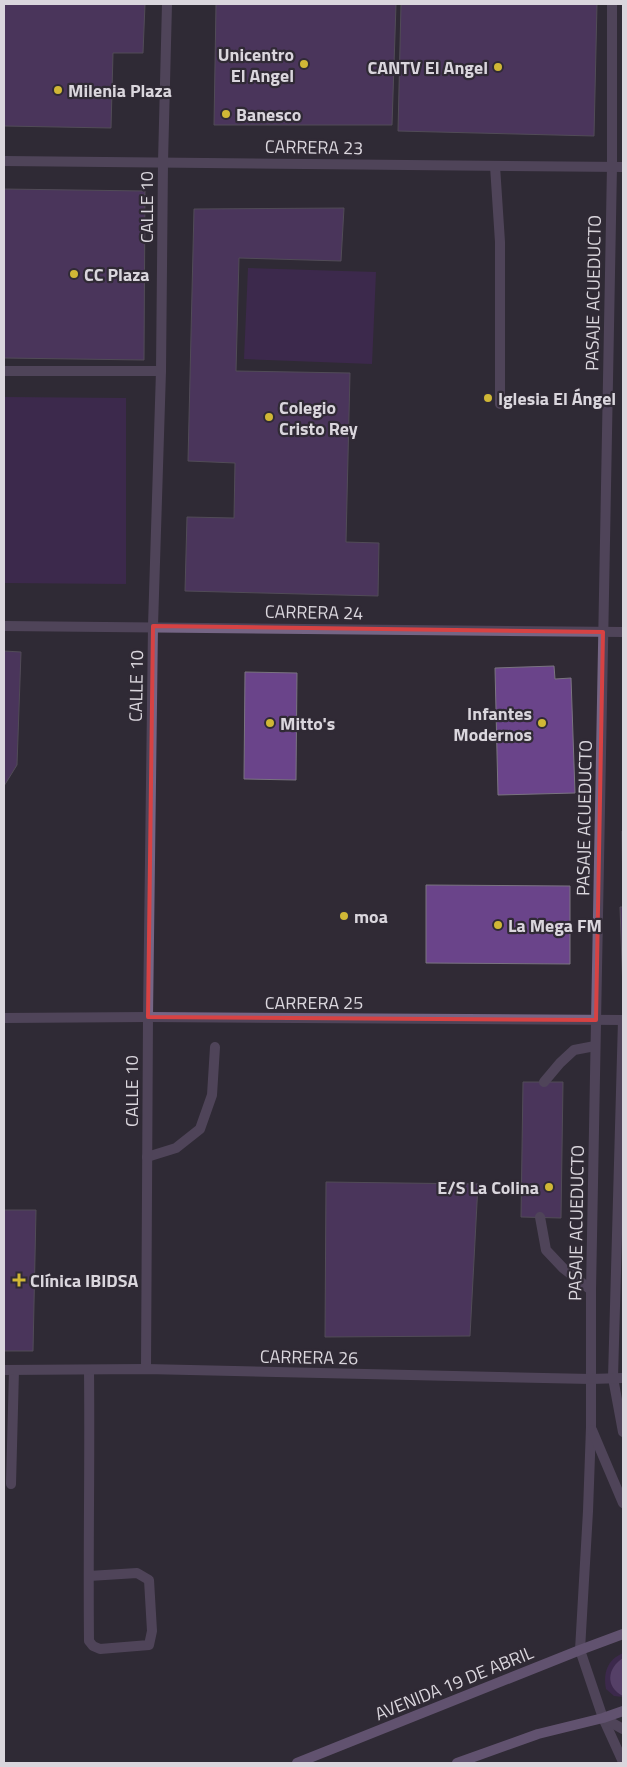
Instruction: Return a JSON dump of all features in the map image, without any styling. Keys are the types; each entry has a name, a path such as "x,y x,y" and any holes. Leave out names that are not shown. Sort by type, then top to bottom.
{"main road":[{"name":"AVENIDA 19 DE ABRIL","path":"297,1763 623,1634"},
{"path":"458,1763 538,1734 603,1718 623,1711"}],"street":[{"name":"CALLE 10","path":"146,1369 153,626 161,371 167,4"},
{"name":"PASAJE ACUEDUCTO","path":"612,4 612,166 595,1046 591,1427 580,1650 603,1718 623,1762"},
{"name":"CARRERA 23","path":"4,160 623,166"},
{"path":"495,166 500,242 500,404"},
{"path":"4,371 161,371"},
{"name":"CARRERA 24","path":"4,626 623,632"},
{"name":"CARRERA 25","path":"4,1018 623,1020"},
{"path":"623,1020 618,1378 623,1432"},
{"path":"544,1082 574,1050 595,1046"},
{"path":"147,1157 176,1148 200,1129 212,1095 215,1047"},
{"path":"540,1217 546,1250 563,1268 591,1290"},
{"name":"CARRERA 26","path":"9,1370 146,1369 591,1379 618,1378"},
{"path":"9,1370 12,1484"},
{"path":"89,1370 89,1576 89,1641 93,1646 100,1649 148,1645 152,1631 149,1580 137,1573 89,1576"},
{"path":"591,1427 623,1503"},
{"path":"603,1718 623,1729"}],"highlighted area":[{"path":"153,626 603,632 596,1020 148,1017"}],"shaded area":[{"path":"248,268 376,272 372,364 244,359"},
{"path":"4,397 126,398 126,584 4,583"},
{"path":"623,1653 623,1697 614,1696 606,1689 605,1678 610,1663"},
{"path":"623,1658 623,1696 613,1688 610,1677 614,1667"}],"building":[{"name":"Milenia Plaza","path":"4,4 145,4 143,53 113,53 111,128 4,126"},
{"name":"Unicentro El Angel","path":"216,4 396,4 392,125 214,125"},
{"name":"CANTV El Angel","path":"401,4 597,4 594,136 398,131"},
{"name":"CC Plaza","path":"4,189 145,191 144,360 4,358"},
{"name":"Colegio Cristo Rey","path":"344,208 341,261 239,258 236,371 350,373 346,542 379,543 378,596 185,591 187,517 234,518 235,463 188,461 194,209"},
{"path":"4,651 21,652 17,765 4,786"},
{"path":"554,666 555,679 571,678 575,793 498,795 495,668"},
{"path":"245,672 297,673 296,780 244,779"},
{"path":"622,831 623,831 623,901"},
{"name":"La Mega FM","path":"426,885 570,886 570,964 426,963"},
{"path":"620,907 623,907 623,991"},
{"path":"523,1082 563,1082 561,1218 521,1217"},
{"path":"326,1182 478,1184 470,1336 325,1337"},
{"name":"Clínica IBIDSA","path":"4,1210 36,1210 33,1351 4,1351"}],"place":[{"name":"Unicentro El Angel","path":"304,64"},
{"name":"CANTV El Angel","path":"498,67"},
{"name":"Milenia Plaza","path":"58,90"},
{"name":"Banesco","path":"226,114"},
{"name":"CC Plaza","path":"74,274"},
{"name":"Iglesia El Ángel","path":"488,398"},
{"name":"Colegio Cristo Rey","path":"269,417"},
{"name":"Mitto's","path":"270,723"},
{"name":"Infantes Modernos","path":"542,723"},
{"name":"moa","path":"344,916"},
{"name":"La Mega FM","path":"498,925"},
{"name":"E/S La Colina","path":"549,1187"},
{"name":"Clínica IBIDSA","path":"19,1280"}]}
